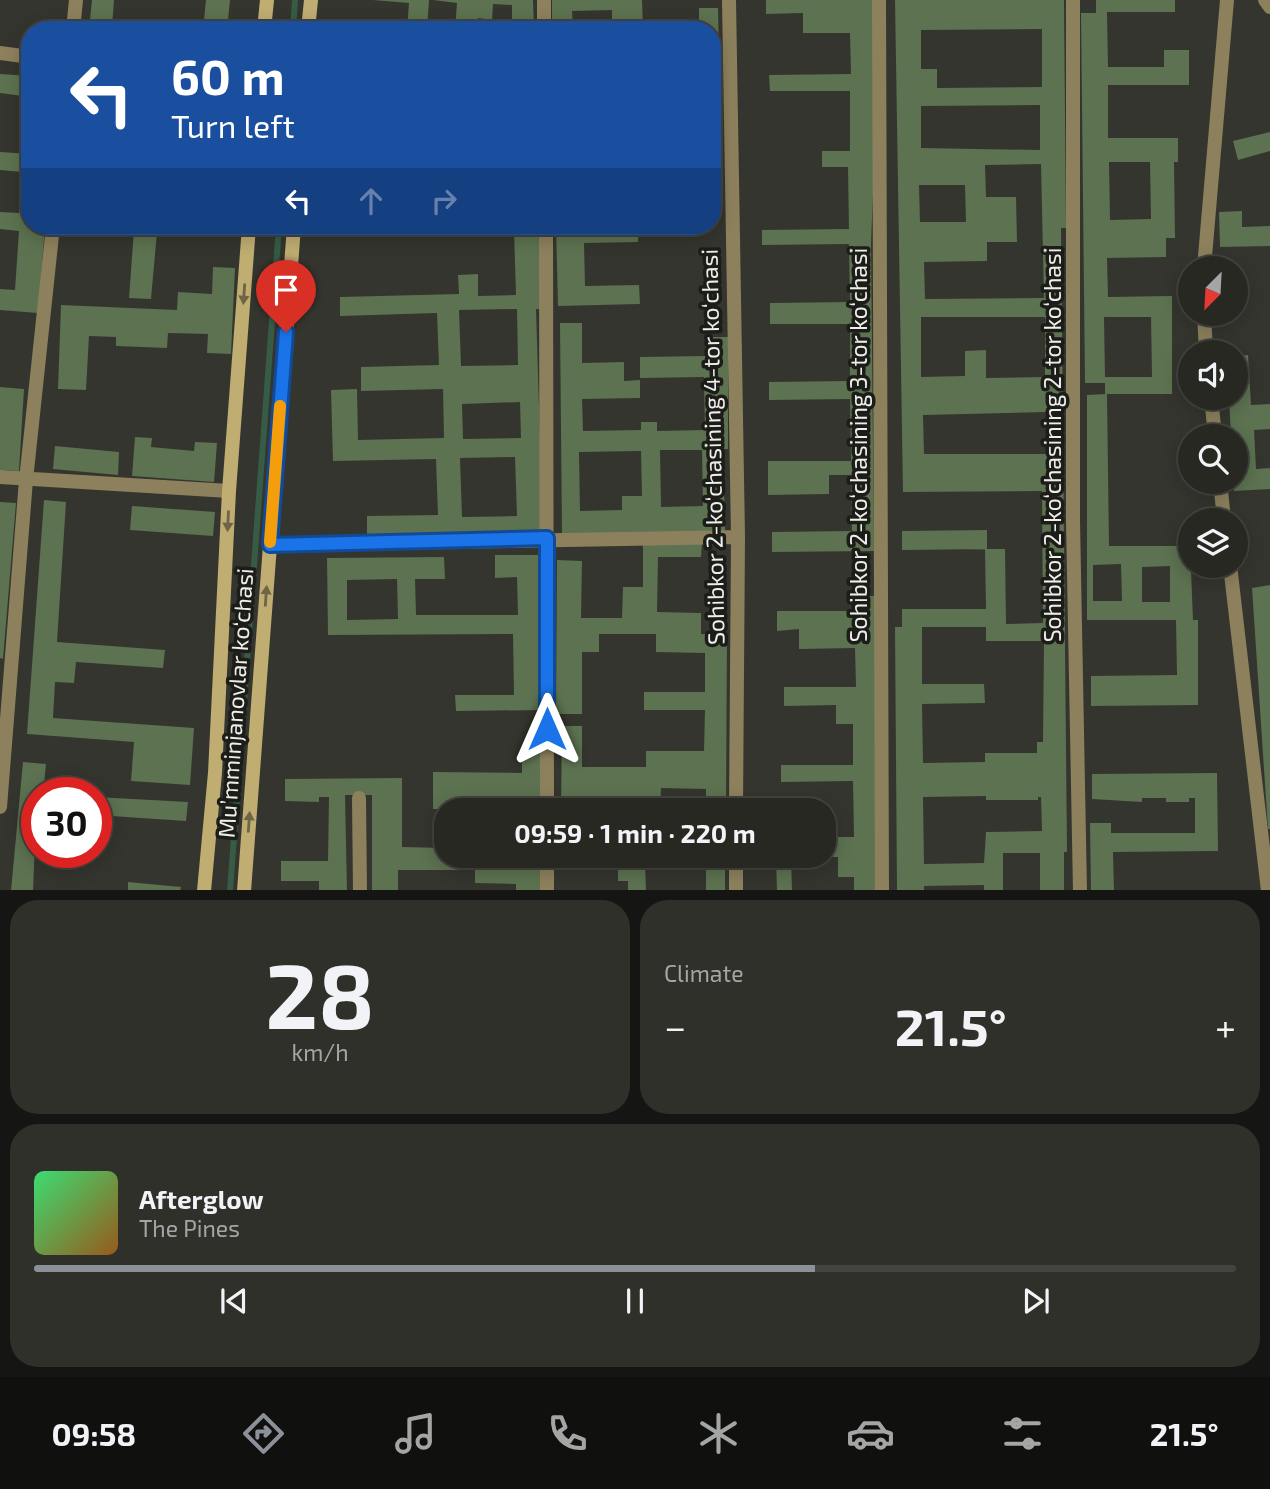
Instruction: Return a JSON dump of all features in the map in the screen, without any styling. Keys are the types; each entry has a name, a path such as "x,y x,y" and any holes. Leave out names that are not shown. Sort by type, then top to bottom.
{"main road":[{"path":"265,21 267,0"},
{"path":"309,21 311,0"},
{"name":"Mu’mminjanovlar ko‘chasi","path":"204,890 215,773 229,491 248,235"},
{"name":"Mu’mminjanovlar ko‘chasi","path":"244,890 293,235"}],"street":[{"path":"74,21 76,0"},
{"path":"544,0 544,21"},
{"name":"Sohibkor 2-ko‘chasining 4-tor ko‘chasi","path":"730,0 738,537 736,798"},
{"name":"Sohibkor 2-ko‘chasining 3-tor ko‘chasi","path":"879,0 882,890"},
{"name":"Sohibkor 2-ko‘chasining 2-tor ko‘chasi","path":"1073,0 1073,520 1080,890"},
{"path":"1205,256 1227,0"},
{"path":"1265,0 1270,7"},
{"path":"0,53 21,56"},
{"path":"0,807 26,480 51,235"},
{"path":"545,235 547,798"},
{"path":"0,477 229,491"},
{"path":"270,545 547,538 738,537"},
{"path":"1232,578 1268,890"},
{"path":"359,798 360,890"},
{"path":"547,868 547,890"},
{"path":"736,868 736,890"}],"building":[{"path":"92,0 114,0 112,21 90,21"},
{"path":"206,0 230,0 228,21 204,21"},
{"path":"373,0 429,0 428,21 408,21 409,3"},
{"path":"433,0 533,0 534,21 512,21 512,5 493,4 492,20 478,18 478,21 456,21 457,3"},
{"path":"552,0 642,0 643,21 612,21 612,10 572,11 573,21 552,21"},
{"path":"766,0 873,0 874,166 871,244 874,551 772,552 772,532 852,531 851,475 829,475 829,494 768,495 768,461 851,461 850,399 769,400 769,382 850,381 850,324 770,324 770,303 850,302 849,244 762,245 762,230 849,229 848,167 822,167 822,151 850,151 850,91 770,91 769,75 851,74 850,33 803,33 803,13 766,14"},
{"path":"895,0 1064,0 1066,228 1061,228 1067,852 1064,852 1064,890 1040,890 1040,853 1003,853 1003,890 984,890 984,885 924,886 924,890 897,890 895,627 902,627 902,609 986,609 985,549 1005,549 1006,624 1043,623 1042,491 903,492","holes":["1042,29 1042,87 937,88 937,69 921,69 921,30","1040,105 1040,150 921,148 921,106","1041,164 1044,298 925,299 924,262 987,261 987,242 1017,242 1016,197 986,197 985,165","919,185 965,185 966,222 920,222","921,317 1045,317 1045,377 986,378 986,350 965,351 965,376 921,377","1046,412 1047,454 924,454 923,415","922,627 986,627 986,641 1044,641 1043,742 1037,742 1037,753 985,753 985,762 923,763 922,704 985,703 984,684 922,684","986,796 986,800 1038,800 1038,797 1041,797 1042,831 986,832 984,863 924,864 923,797"]},
{"path":"1096,0 1175,0 1175,12 1107,12 1108,67 1164,67 1164,50 1189,50 1189,85 1108,85 1108,138 1178,138 1178,162 1174,162 1175,238 1166,238 1166,257 1107,258 1108,297 1172,296 1172,394 1105,394 1105,383 1085,383 1081,13 1096,13","holes":["1109,162 1150,162 1151,219 1110,220","1104,317 1151,317 1152,377 1105,377"]},
{"path":"699,8 718,8 718,21 699,21"},
{"path":"0,74 21,75 21,96 0,93"},
{"path":"1270,132 1270,151 1238,160 1233,141"},
{"path":"0,152 21,153 21,172 0,170"},
{"path":"21,186 21,235 44,235 38,313 0,310 0,289 15,290 19,231 0,229 0,212 19,213"},
{"path":"1242,211 1242,227 1270,226 1270,246 1220,247 1219,212"},
{"path":"134,235 157,235 151,299 129,298"},
{"path":"216,235 237,235 237,237"},
{"path":"514,235 539,235 541,309 536,309 543,536 367,540 367,516 438,515 436,459 333,461 331,390 357,389 358,440 444,438 443,389 361,391 361,367 439,365 437,313 340,316 340,297 459,294 458,275 478,274 478,296 516,295","holes":["517,309 518,365 461,366 459,310","520,402 521,438 463,439 462,404","515,457 517,516 462,517 460,458"]},
{"path":"556,235 638,235 638,242 584,243 585,286 639,285 640,304 558,306"},
{"path":"213,267 235,268 231,354 207,353 208,334 168,333 167,348 116,346 116,337 89,336 86,390 58,389 61,305 177,310 178,292 212,294"},
{"path":"560,323 582,323 582,363 624,362 624,381 640,380 640,398 582,399 583,431 641,430 641,422 657,422 657,431 705,430 704,377 640,378 640,357 705,356 705,337 728,337 728,449 723,449 725,531 562,534","holes":["660,450 702,450 703,506 661,507","641,451 642,496 622,496 622,510 580,511 579,452"]},
{"path":"1248,355 1251,405 1270,404 1270,429 1254,430 1256,469 1270,468 1270,489 1248,490 1248,424 1230,424 1230,410 1248,410"},
{"path":"0,387 24,389 19,471 0,470"},
{"path":"1107,394 1109,546 1178,546 1178,578 1191,578 1193,620 1198,620 1198,705 1091,706 1091,676 1177,675 1176,620 1087,620 1087,395","holes":["1121,564 1122,601 1093,601 1093,565","1170,566 1170,602 1142,602 1142,567"]},
{"path":"135,437 152,438 151,447 194,451 195,442 217,443 214,482 132,476"},
{"path":"55,446 119,452 118,475 53,469"},
{"path":"44,500 66,502 57,642 165,650 163,668 76,662 74,683 55,682 53,718 194,728 190,785 131,781 134,742 27,734"},
{"path":"0,502 16,503 3,659 0,658"},
{"path":"132,506 215,512 213,536 130,530"},
{"path":"987,530 987,549 902,550 902,531"},
{"path":"643,543 702,543 701,557 658,557 657,612 701,613 701,634 727,635 726,798 706,798 706,789 661,788 661,798 561,798 562,726 582,726 582,767 646,767 646,751 704,751 705,710 644,710 644,692 705,692 705,653 656,652 656,634 599,634 599,652 582,652 582,714 556,714 557,560 582,561 581,618 622,618 623,587 643,587"},
{"path":"495,555 539,555 541,710 456,711 455,695 514,695 513,634 328,635 327,558 444,557 445,579 415,579 416,615 518,615 517,577 495,578","holes":["397,579 398,619 347,620 347,580"]},
{"path":"1270,585 1270,829 1268,829 1252,588"},
{"path":"856,596 878,596 878,890 854,890 854,877 838,877 836,837 854,837 853,781 781,782 781,765 853,765 853,724 836,724 836,705 784,706 784,687 856,687 855,648 799,649 799,629 777,631 777,611 856,611"},
{"path":"522,745 542,745 541,798 434,798 433,809 433,772 522,773"},
{"path":"23,762 46,764 45,777 22,777"},
{"path":"1217,773 1218,851 1113,852 1114,890 1091,890 1090,823 1111,823 1111,833 1195,833 1195,798 1189,798 1189,802 1166,802 1166,798 1142,798 1142,802 1092,799 1092,774"},
{"path":"402,778 402,847 434,848 434,868 459,870 398,870 398,890 372,890 372,795 345,795 347,890 319,890 319,881 281,881 281,861 328,861 329,797 319,797 319,802 285,801 285,779"},
{"path":"21,784 21,868 34,868 33,890 11,890"},
{"path":"112,798 188,802 186,821 112,816"},
{"path":"475,868 541,868 541,890 516,890 516,884 475,883"},
{"path":"618,868 645,868 646,890 628,890 628,881 618,881"},
{"path":"706,868 725,868 725,890 706,890"},
{"path":"776,868 791,868 792,890 777,890"},
{"path":"128,882 181,887 180,890 128,890"}],"waterway":[{"path":"294,21 295,0"},
{"path":"230,890 278,235"}],"slow traffic":[{"path":"270,542 280,406"}],"route":[{"path":"286,332 270,545 547,538 547,729"}]}
